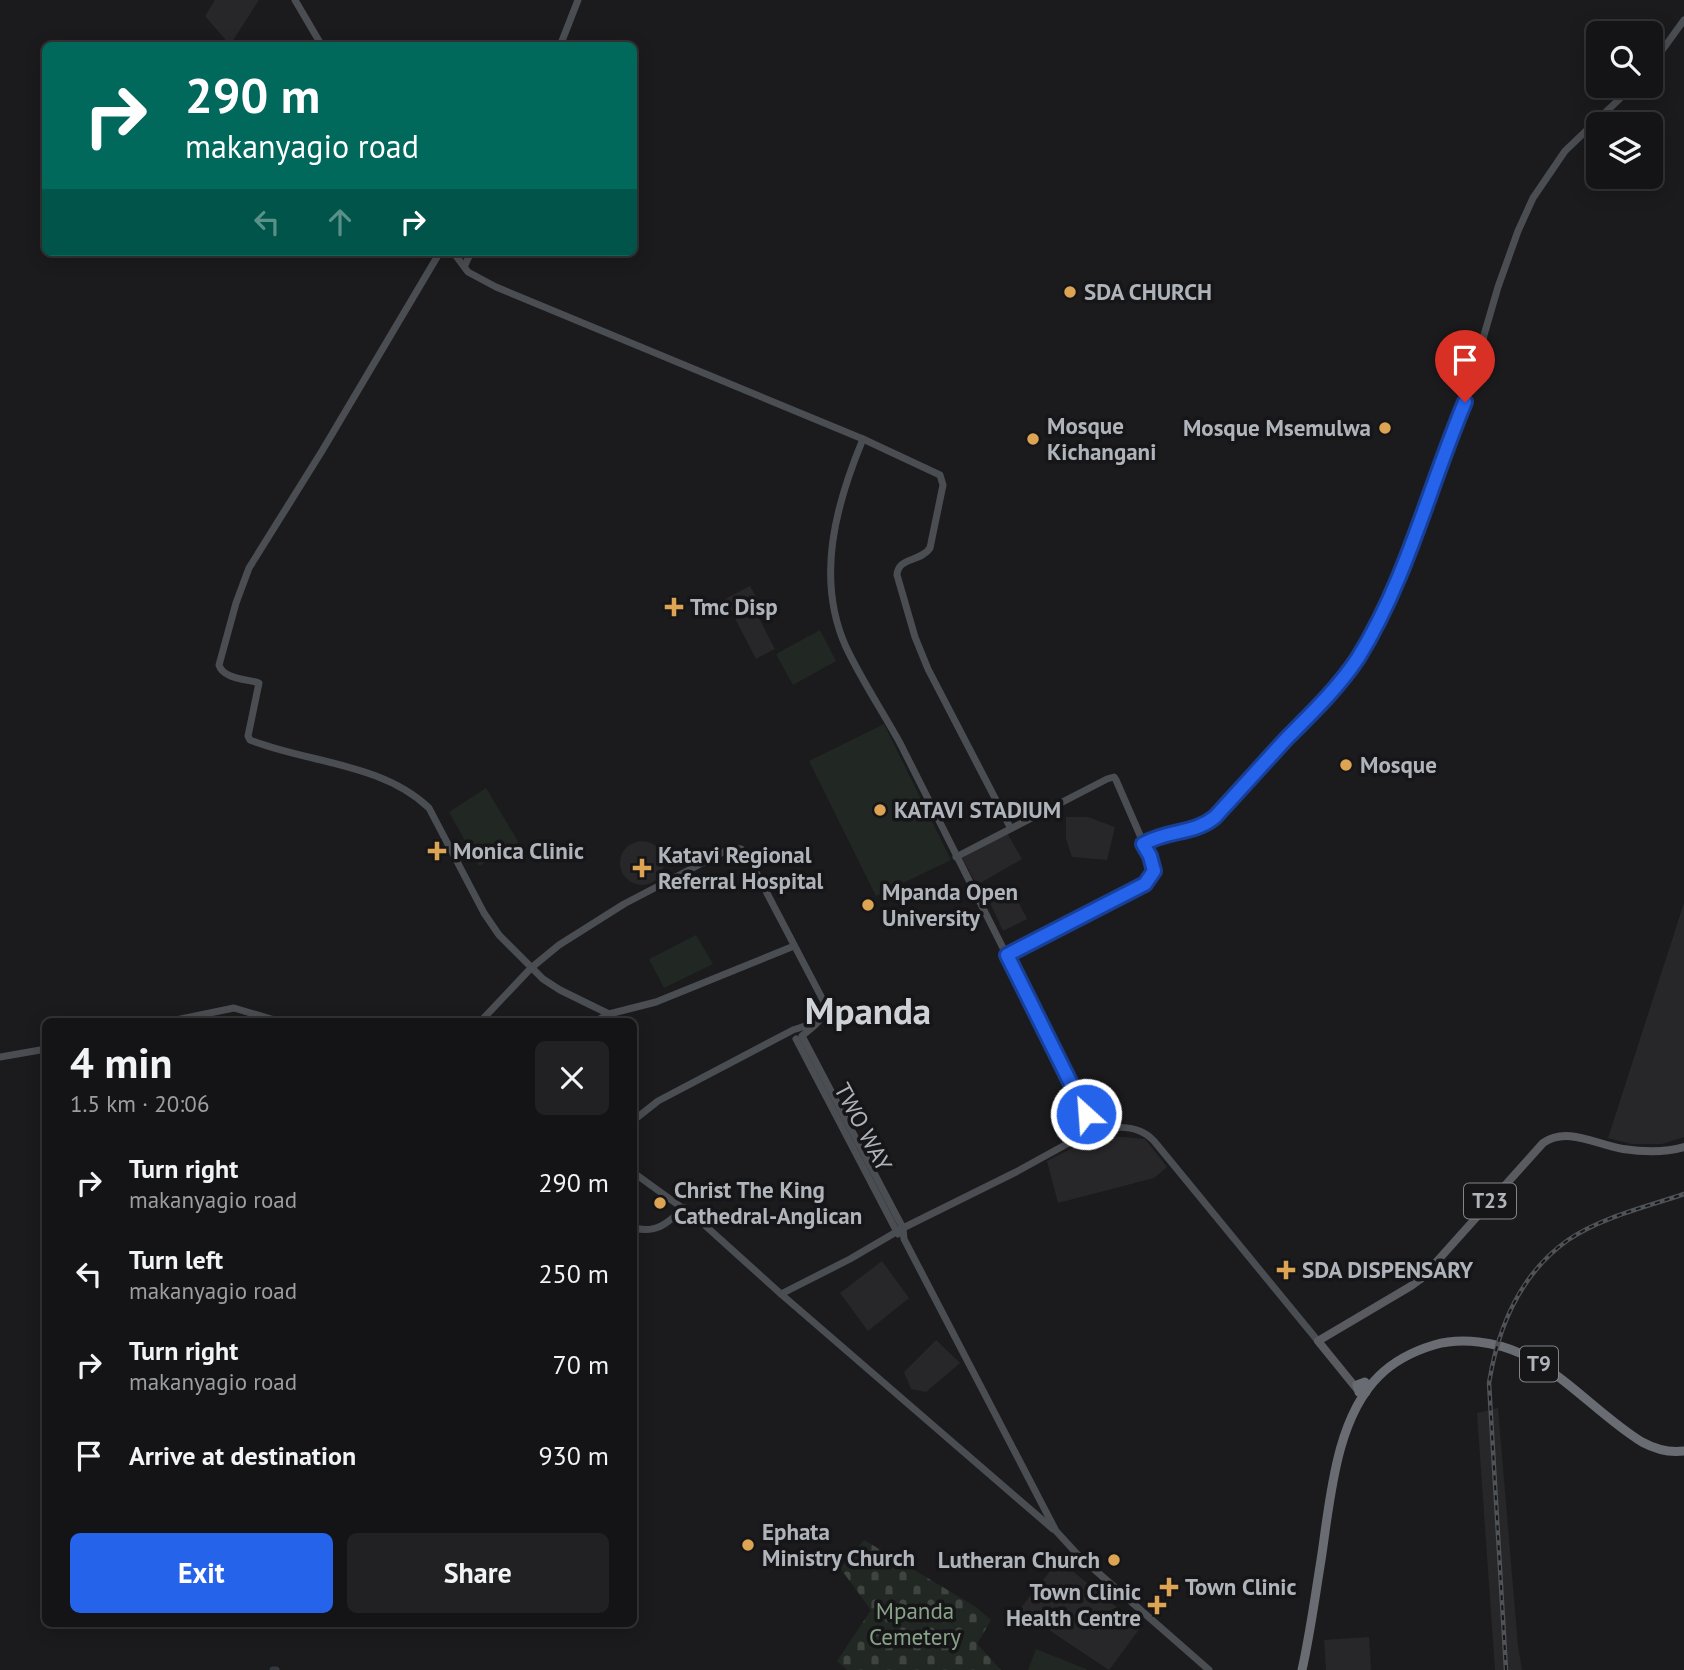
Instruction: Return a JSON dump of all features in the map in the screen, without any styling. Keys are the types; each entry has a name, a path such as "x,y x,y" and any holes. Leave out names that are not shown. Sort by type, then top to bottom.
{"highway":[{"name":"T9","path":"1362,1388 1410,1354 1439,1344 1472,1342 1496,1345 1523,1354 1541,1365 1642,1442 1658,1449 1684,1451"},
{"path":"1302,1670 1335,1475 1342,1445 1362,1388"}],"main road":[{"name":"T23","path":"1318,1340 1422,1278 1547,1140 1562,1135 1617,1148 1653,1152 1684,1147"},
{"path":"1318,1340 1346,1376 1362,1388"}],"street":[{"path":"295,0 320,42"},
{"path":"562,42 578,0"},
{"path":"1663,49 1684,20"},
{"path":"1143,844 1161,834 1203,827 1215,817 1329,695 1356,660 1379,622 1411,548 1447,443 1478,371 1484,335 1498,287 1537,188 1564,151 1620,98"},
{"path":"438,256 249,568 219,665 221,672 225,674 259,683 248,736 250,740 372,775 414,795 429,808 492,927 531,968 559,990 609,1014"},
{"path":"457,256 468,272 478,279 863,439 934,472 943,479 930,548 924,556 902,564 897,575 928,669 1010,827"},
{"path":"465,265 469,256"},
{"path":"863,439 843,490 836,519 831,570 834,605 845,645 901,745 1095,1131"},
{"path":"956,857 1010,827 1114,777 1153,865 1154,871 1149,880 1007,955"},
{"path":"484,1018 531,968 559,945 617,908 731,848 741,849 747,855 825,1006 824,1014 818,1022 799,1034 777,1041 658,1101 637,1118"},
{"path":"602,1018 656,1002 794,946"},
{"path":"596,1018 597,1007"},
{"path":"185,1018 234,1008 268,1018"},
{"path":"799,1034 818,1022"},
{"path":"799,1034 808,1046 899,1230 1056,1531"},
{"name":"TWO WAY","path":"799,1034 899,1230"},
{"path":"0,1057 42,1050"},
{"path":"781,1294 899,1230 1095,1131 1132,1128 1149,1136 1318,1340"},
{"path":"637,1175 684,1208 1056,1531 1079,1556 1209,1670"},
{"path":"637,1228 652,1231 665,1225 684,1208"}],"shaded area":[{"path":"215,0 259,0 232,42 227,42 205,16"},
{"path":"750,586 758,600 752,605 775,649 756,659 725,599"},
{"path":"1066,817 1088,817 1115,827 1107,860 1072,857 1066,839"},
{"path":"1007,833 1022,859 977,885 962,858"},
{"name":"Katavi Regional Referral Hospital","path":"642,841 658,847 664,863 658,879 642,885 626,879 620,863 626,847"},
{"path":"1010,885 1027,919 1003,931 987,896"},
{"path":"1684,903 1684,1137 1662,1144 1631,1144 1608,1138"},
{"path":"1099,1135 1145,1139 1167,1167 1154,1178 1058,1203 1047,1161"},
{"path":"882,1261 909,1298 868,1331 840,1293"},
{"path":"936,1340 960,1363 926,1392 911,1389 904,1372"},
{"path":"1498,1408 1522,1670 1495,1670 1477,1413"},
{"path":"1059,1560 1141,1627 1109,1670 1019,1610"},
{"path":"1369,1637 1371,1670 1326,1670 1324,1640"}],"green space":[{"path":"820,630 836,661 793,685 776,654"},
{"name":"KATAVI STADIUM","path":"884,724 951,860 876,896 809,761"},
{"path":"486,788 519,843 479,866 449,812"},
{"path":"696,935 713,964 664,988 649,959"},
{"name":"Mpanda Cemetery","path":"864,1540 976,1607 991,1620 977,1644 1001,1670 847,1670 837,1661 871,1610 840,1568"},
{"path":"1036,1649 1086,1669 1086,1670 1028,1670"}],"railway":[{"path":"1506,1670 1489,1383 1505,1322 1524,1285 1551,1254 1568,1240 1610,1219 1684,1194"}],"place":[{"name":"SDA CHURCH","path":"1070,292"},
{"name":"Mosque Msemulwa","path":"1385,428"},
{"name":"Mosque Kichangani","path":"1033,439"},
{"name":"Tmc Disp","path":"674,607"},
{"name":"Mosque","path":"1346,765"},
{"name":"KATAVI STADIUM","path":"880,810"},
{"name":"Monica Clinic","path":"437,851"},
{"name":"Katavi Regional Referral Hospital","path":"642,868"},
{"name":"Mpanda Open University","path":"868,905"},
{"name":"Christ The King Cathedral-Anglican","path":"660,1203"},
{"name":"SDA DISPENSARY","path":"1286,1270"},
{"name":"Ephata Ministry Church","path":"748,1545"},
{"name":"Lutheran Church","path":"1114,1560"},
{"name":"Town Clinic","path":"1169,1587"},
{"name":"Town Clinic Health Centre","path":"1157,1605"}],"district":[{"name":"Mpanda","path":"868,1011"}],"route":[{"path":"1086,1114 1007,955 1145,884 1154,871 1143,844 1161,834 1203,827 1344,677 1379,622 1411,548 1447,443 1465,402"}]}
